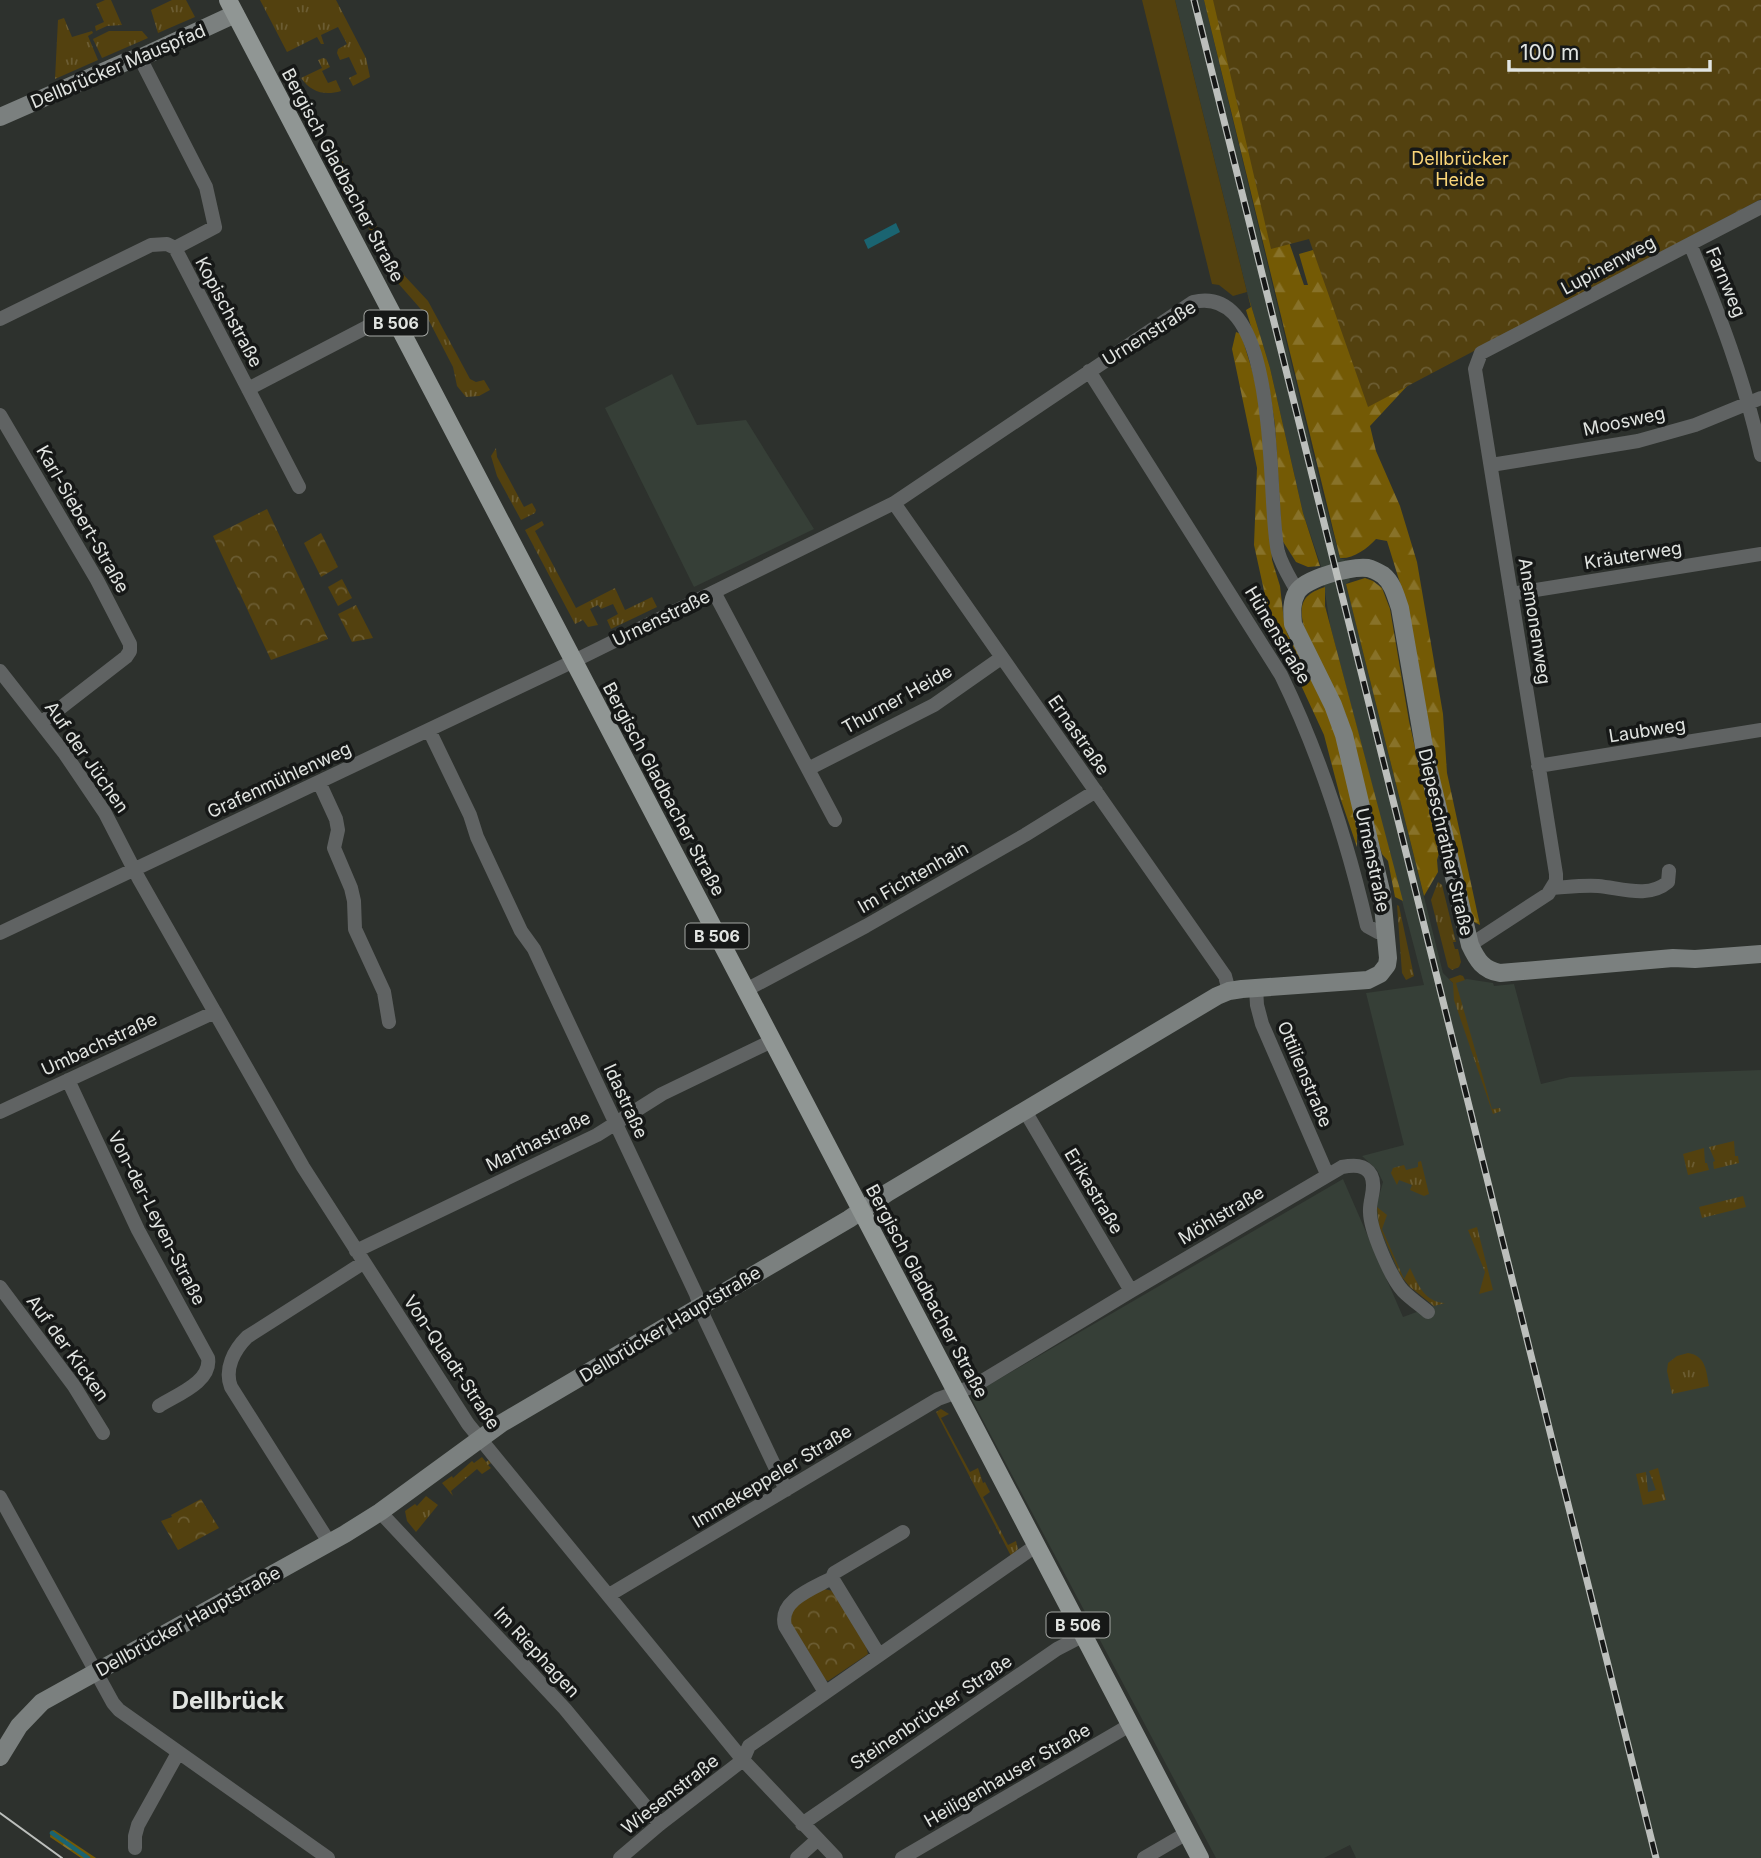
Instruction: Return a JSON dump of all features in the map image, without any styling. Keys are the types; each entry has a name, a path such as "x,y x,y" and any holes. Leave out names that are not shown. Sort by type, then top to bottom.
{"main road":[{"name":"Bergisch Gladbacher Straße","path":"231,7 1200,1858"}],"street":[{"name":"Dellbrücker Mauspfad","path":"0,117 140,58 231,7"},
{"name":"Kopischstraße","path":"140,58 210,196 215,227 175,248 299,487"},
{"name":"Lupinenweg","path":"1477,360 1481,353 1761,207"},
{"path":"0,319 151,245 167,244 175,248"},
{"name":"Farnweg","path":"1690,244 1755,401 1761,455"},
{"name":"Urnenstraße","path":"573,661 894,503 1193,302 1212,301 1236,314 1253,351 1271,440 1278,552 1297,591 1291,611 1293,624 1333,705 1344,735 1382,895 1388,958 1387,965 1380,974"},
{"path":"248,389 392,314"},
{"name":"Anemonenweg","path":"1477,360 1475,369 1556,874 1553,888"},
{"name":"Hünenstraße","path":"1089,372 1281,675 1306,724 1350,853 1367,926 1378,932 1387,931"},
{"name":"Moosweg","path":"1491,465 1638,442 1695,425 1755,401"},
{"name":"Karl-Siebert-Straße","path":"0,415 97,580 130,644 126,657 41,723"},
{"name":"Ernastraße","path":"894,503 1225,976 1229,990"},
{"name":"Kräuterweg","path":"1511,594 1761,555"},
{"name":"Diepeschrather Straße","path":"1297,591 1308,582 1323,576 1358,568 1374,570 1385,576 1393,588 1400,608 1426,758 1470,945 1477,960 1484,967 1500,973 1673,958 1761,954"},
{"path":"715,592 835,820"},
{"name":"Thurner Heide","path":"808,769 934,705 1001,657"},
{"name":"Grafenmühlenweg","path":"0,933 573,661"},
{"name":"Auf der Jüchen","path":"0,671 93,794 135,869"},
{"name":"Idastraße","path":"429,730 521,931 534,949 786,1490"},
{"name":"Laubweg","path":"1538,766 1761,730"},
{"path":"319,782 336,819 338,830 334,848 351,888 355,929 384,992 389,1022"},
{"name":"Im Fichtenhain","path":"746,990 866,926 1096,791"},
{"name":"Von-Quadt-Straße","path":"135,869 303,1167 468,1424 743,1760 836,1858"},
{"path":"1470,945 1538,901 1553,888 1598,886 1623,892 1659,889 1668,882 1669,871"},
{"name":"Dellbrücker Hauptstraße","path":"0,1757 29,1713 41,1702 249,1589 380,1512 480,1438 1229,990 1360,981 1380,974"},
{"name":"Ottilienstraße","path":"1256,988 1256,1005 1262,1024 1327,1174"},
{"name":"Umbachstraße","path":"0,1112 215,1012"},
{"name":"Marthastraße","path":"329,1542 268,1448 229,1381 234,1353 247,1337 359,1257 597,1135 662,1094 772,1041"},
{"name":"Von-der-Leyen-Straße","path":"68,1080 138,1230 208,1359 207,1373 159,1406"},
{"name":"Erikastraße","path":"1025,1111 1131,1291"},
{"name":"Möhlstraße","path":"957,1392 974,1387 1342,1167 1354,1165 1366,1169 1371,1176 1374,1185 1370,1205 1372,1225 1396,1281 1403,1291 1428,1312"},
{"name":"Auf der Kicken","path":"0,1287 74,1385 103,1433"},
{"name":"Immekeppeler Straße","path":"609,1595 938,1399 957,1392"},
{"path":"0,1497 119,1710 328,1858"},
{"name":"Im Riephagen","path":"380,1512 565,1709 660,1824"},
{"path":"825,1692 785,1626 785,1609 793,1601 832,1578 834,1573 903,1532"},
{"name":"Wiesenstraße","path":"620,1858 743,1760 749,1746 1037,1545"},
{"path":"832,1578 879,1656"},
{"name":"Steinenbrücker Straße","path":"802,1824 1058,1649 1084,1635"},
{"name":"Heiligenhauser Straße","path":"902,1858 1130,1725"},
{"path":"135,1848 138,1825 178,1753"},
{"path":"1144,1858 1187,1833"},
{"path":"797,1858 817,1840"}],"shaded area":[{"path":"1175,0 1204,0 1322,491 1340,558 1346,560 1350,581 1346,584 1443,973 1453,983 1467,979 1493,983 1494,986 1514,984 1541,1084 1570,1077 1761,1070 1761,1858 1356,1858 1350,1845 1324,1858 1216,1858 970,1396 1343,1179 1403,1317 1433,1306 1400,1276 1378,1226 1376,1207 1383,1182 1377,1170 1362,1156 1404,1145 1366,993 1424,985 1330,625 1321,566 1303,513 1270,368 1247,292"},
{"path":"672,374 697,425 746,420 814,529 694,587 605,408"}],"green space":[{"path":"111,0 122,25 107,26 96,31 95,26 104,22 96,4"},
{"path":"172,0 186,0 195,17 158,33 151,10"},
{"path":"260,0 336,0 366,58 370,77 353,86 349,78 357,74 349,57 340,60 337,53 338,49 347,44 338,27 321,35 324,44 321,44 317,37 287,52"},
{"path":"1142,0 1175,0 1247,292 1233,296 1219,285 1212,284"},
{"path":"1204,0 1221,0 1289,242 1304,285 1308,285 1299,254 1670,148 1452,362 1409,384 1370,426 1376,451 1400,506 1417,562 1443,714 1447,773 1480,925 1472,921 1427,742 1404,596 1387,541 1376,539 1359,553 1340,558"},
{"name":"Dellbrücker Heide","path":"1213,0 1761,0 1761,199 1368,407 1309,239 1271,249"},
{"path":"64,18 72,37 92,31 88,36 98,60 55,79 58,20"},
{"path":"109,31 142,31 148,38 102,58 93,39"},
{"path":"323,58 330,67 322,71 328,83 336,80 341,91 318,92 301,78 322,68 318,60"},
{"path":"329,136 334,140 354,184 347,188 328,150"},
{"path":"357,190 401,272 428,301 470,379 476,382 484,380 490,390 479,396 466,397 457,386 453,367 426,315 397,282 350,193"},
{"path":"1247,292 1270,368 1303,513 1320,566 1308,567 1296,562 1282,540 1275,425 1269,386 1246,310 1251,307"},
{"path":"1236,332 1241,334 1257,386 1265,439 1272,560 1280,586 1284,621 1287,633 1321,695 1338,742 1357,823 1357,847 1324,735 1294,670 1269,633 1270,618 1254,545 1257,468 1232,349"},
{"path":"496,448 497,457 524,507 532,503 536,510 521,520 497,476 491,456"},
{"path":"267,509 328,639 271,660 213,536"},
{"path":"542,521 544,525 535,531 576,608 615,588 625,610 652,597 657,607 611,629 607,620 618,614 613,604 601,609 598,605 590,609 598,625 588,627 583,620 575,624 525,530"},
{"path":"321,533 338,567 321,577 304,543"},
{"path":"1365,578 1382,588 1390,609 1409,721 1439,853 1438,872 1424,896 1346,584"},
{"path":"342,579 352,598 338,606 328,587"},
{"path":"1325,587 1325,606 1403,901 1395,897 1388,861 1382,854 1378,841 1346,715 1304,627 1304,601 1312,593"},
{"path":"356,605 373,638 352,642 338,614"},
{"path":"1438,882 1442,885 1456,942 1453,942 1461,962 1459,967 1452,970 1448,967 1431,900"},
{"path":"1397,905 1414,976 1406,980 1402,973"},
{"path":"1460,975 1465,980 1456,983 1492,1109 1500,1108 1501,1111 1493,1114 1454,1000 1453,983 1449,979"},
{"path":"1734,1141 1735,1156 1738,1156 1739,1163 1714,1169 1715,1161 1709,1147"},
{"path":"1704,1148 1705,1163 1709,1170 1688,1175 1683,1154"},
{"path":"1421,1161 1429,1194 1424,1196 1410,1190 1412,1185 1399,1180 1397,1185 1391,1173 1393,1168 1404,1165 1406,1170 1418,1167 1418,1162"},
{"path":"1743,1196 1746,1207 1702,1218 1699,1207"},
{"path":"1377,1207 1387,1215 1382,1229 1404,1279 1410,1268 1427,1296 1445,1303 1434,1306 1410,1287 1401,1276 1379,1226"},
{"path":"1477,1227 1493,1290 1479,1294 1485,1272 1468,1230"},
{"path":"1688,1353 1702,1361 1709,1386 1672,1394 1668,1363 1677,1356"},
{"path":"941,1409 949,1414 941,1418 970,1472 978,1468 983,1483 985,1482 990,1492 983,1497 1008,1545 1016,1541 1018,1549 1011,1556 936,1412"},
{"path":"482,1457 486,1462 489,1460 491,1463 488,1465 491,1468 482,1474 477,1469 451,1491 453,1496 442,1483"},
{"path":"1658,1468 1666,1500 1643,1505 1636,1474 1646,1472 1648,1492 1656,1490 1649,1471"},
{"path":"426,1496 438,1505 416,1532 407,1521 405,1511 415,1504 417,1506"},
{"path":"201,1499 219,1528 178,1550 161,1521"},
{"path":"824,1589 833,1591 865,1642 868,1654 828,1681 820,1677 789,1626 794,1605"},
{"path":"54,1830 96,1858 81,1858 50,1837 51,1831"}],"water":[{"path":"896,223 900,232 868,249 864,240"}],"waterway":[{"path":"52,1833 88,1858"}],"tram line":[{"path":"0,1813 62,1858"}],"railway":[{"path":"1194,0 1656,1858"}],"district":[{"name":"Dellbrück","path":"228,1700"}]}
